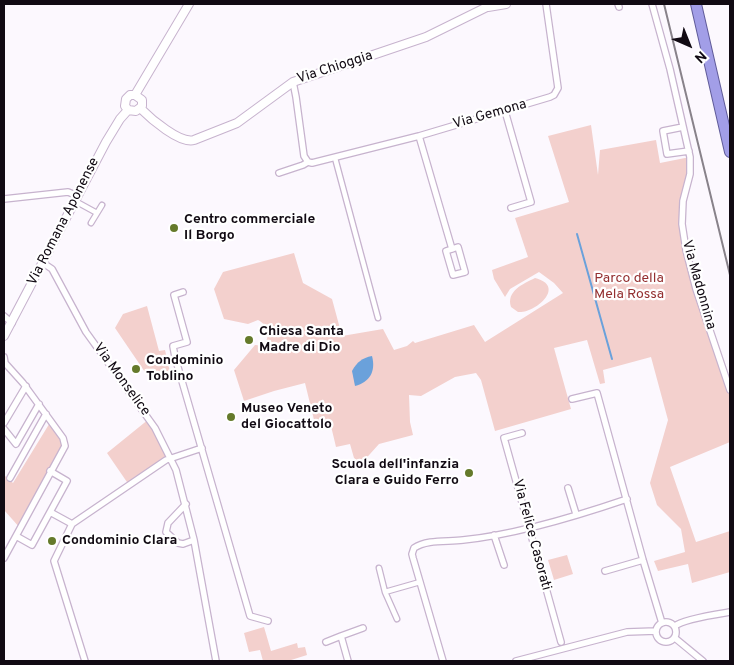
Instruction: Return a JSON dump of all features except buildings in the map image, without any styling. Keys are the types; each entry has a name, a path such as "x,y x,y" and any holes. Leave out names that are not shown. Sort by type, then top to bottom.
{"highway":[{"path":"696,4 730,152"}],"street":[{"name":"Via Romana Aponense","path":"4,336 106,142 128,110 125,106 126,100 130,95 135,95 189,4"},
{"name":"Via Chioggia","path":"140,108 161,126 178,137 189,141 237,123 292,82 426,37 490,6 511,4"},
{"name":"Via Gemona","path":"279,173 308,162 335,158 418,136 550,97 557,92 546,4"},
{"name":"Via Madonnina","path":"652,4 656,13 689,150 690,174 683,201 682,224 686,250 696,289 730,390"},
{"path":"292,82 296,96 304,156 308,162"},
{"path":"128,110 136,112 140,108 142,100 135,95"},
{"path":"505,110 531,202 511,208"},
{"path":"683,127 663,131 668,154 689,150"},
{"path":"418,136 452,249"},
{"path":"335,158 378,318"},
{"path":"4,199 68,192 97,213"},
{"path":"91,223 102,205"},
{"path":"458,248 465,272 453,275 446,251 452,249 458,248"},
{"name":"Via Monselice","path":"44,263 52,269 86,332 155,428 171,458 186,504 194,540 216,661"},
{"path":"183,292 174,295 188,342 173,346 250,616 268,621"},
{"path":"4,316 12,323"},
{"path":"4,361 39,404 63,438 65,446 4,558"},
{"path":"4,423 26,386"},
{"path":"572,399 597,392 662,623"},
{"path":"16,444 39,404"},
{"path":"10,478 46,414"},
{"path":"4,429 24,454"},
{"name":"Via Felice Casorati","path":"522,433 504,438 563,650"},
{"path":"83,661 54,561 72,524 171,458 202,448"},
{"path":"16,536 32,545 67,481 50,471"},
{"path":"568,488 576,514"},
{"path":"443,661 412,554 414,548 429,543 494,535 627,500"},
{"path":"186,504 168,523 166,532 178,543 194,540"},
{"path":"50,512 72,524"},
{"path":"494,535 504,565"},
{"path":"605,571 643,560"},
{"path":"379,568 386,592 397,618"},
{"path":"386,592 420,582"},
{"path":"675,626 684,620 730,612"},
{"path":"670,622 675,626 677,632 675,638 670,642 663,642 658,638 656,631 662,623 670,622"},
{"path":"326,642 363,628"},
{"path":"516,661 627,632 656,631"},
{"path":"341,636 348,661"},
{"path":"675,638 704,661"}],"green space":[{"name":"Parco della Mela Rossa","path":"591,125 598,175 600,150 656,140 660,163 690,157 683,201 684,239 730,391 730,442 670,467 696,542 730,531 730,572 692,583 688,564 658,571 654,561 685,552 681,529 657,505 650,483 668,420 651,357 603,370 605,383 600,384 587,340 554,348 571,409 495,431 481,380 476,373 455,377 421,396 409,395 410,422 413,435 379,444 361,464 354,458 350,444 336,447 331,426 316,428 305,383 244,401 234,370 255,345 261,345 267,340 267,331 258,320 248,324 224,319 214,289 223,272 294,253 303,283 332,299 342,336 383,329 394,350 407,346 413,341 415,343 474,325 485,342 563,293 554,283 539,272 510,289 505,297 494,279 492,270 528,257 515,218 569,202 548,136"},
{"path":"535,278 544,282 548,287 545,299 532,309 518,312 511,307 510,301 513,292"},
{"path":"147,306 159,351 165,350 170,372 149,378 115,328 123,314"},
{"path":"149,419 171,458 129,485 107,453"},
{"path":"51,421 65,446 20,528 4,510 4,475 13,483"},
{"path":"567,555 573,574 554,580 548,560"},
{"path":"264,627 271,651 297,643 298,648 305,647 307,655 288,661 263,661 260,650 249,652 244,633"}],"water":[{"path":"372,356 373,366 371,375 365,382 355,386 352,371 360,361"}],"waterway":[{"path":"577,234 612,359"}],"railway":[{"path":"664,4 730,275"}],"place":[{"name":"Centro commerciale Il Borgo","path":"174,228"},
{"name":"Chiesa Santa Madre di Dio","path":"249,340"},
{"name":"Condominio Toblino","path":"136,369"},
{"name":"Museo Veneto del Giocattolo","path":"231,417"},
{"name":"Scuola dell'infanzia Clara e Guido Ferro","path":"469,473"},
{"name":"Condominio Clara","path":"52,541"}]}
